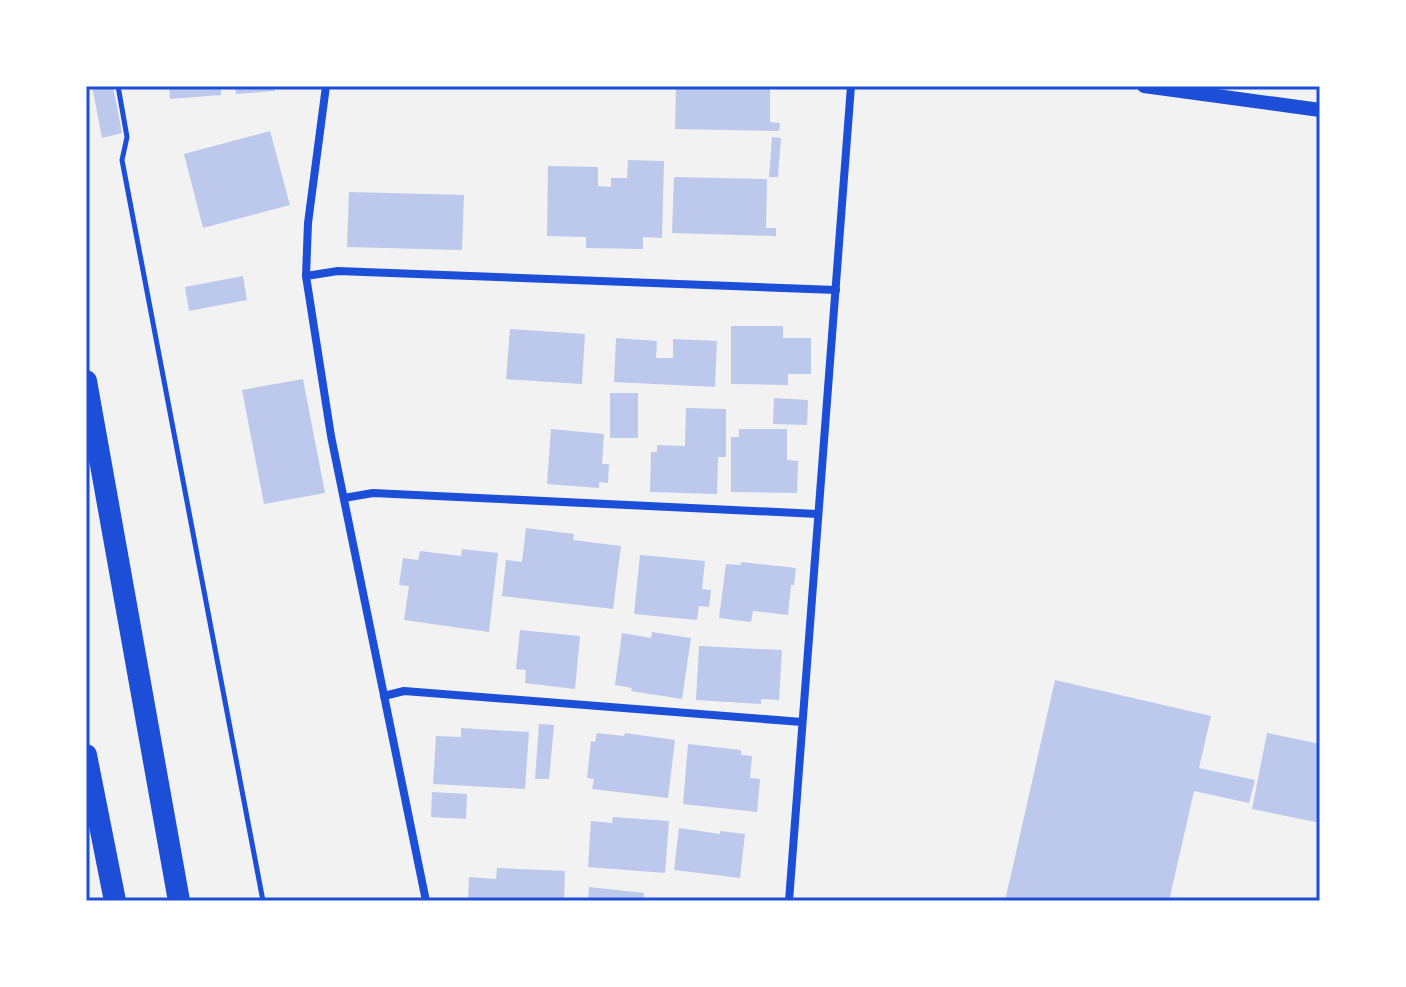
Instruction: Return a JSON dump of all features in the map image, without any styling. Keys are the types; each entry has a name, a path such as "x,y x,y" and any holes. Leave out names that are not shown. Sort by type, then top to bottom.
{"highway":[{"path":"86,381 179,901"},
{"path":"86,755 115,901"}],"street":[{"path":"326,86 308,223 306,276 331,436 426,901"},
{"path":"789,901 851,86"},
{"path":"1144,86 1320,110"},
{"path":"306,276 338,271 836,290"},
{"path":"344,498 373,493 818,514"},
{"path":"384,696 404,691 802,722"}],"path":[{"path":"118,86 127,137 122,160 263,901"}],"building":[{"path":"92,86 113,86 122,133 102,138"},
{"path":"169,86 221,86 221,95 170,99"},
{"path":"235,86 274,86 275,91 236,94"},
{"path":"676,86 770,86 770,122 780,123 779,131 675,129"},
{"path":"270,131 290,205 203,228 184,154"},
{"path":"772,137 781,138 778,177 769,177"},
{"path":"628,160 664,161 662,238 643,237 643,249 586,248 586,237 547,236 548,166 598,167 598,186 611,187 611,178 627,178"},
{"path":"674,177 767,179 766,228 776,228 776,236 672,233"},
{"path":"349,192 464,195 462,250 347,247"},
{"path":"243,276 247,300 189,311 185,287"},
{"path":"731,326 783,326 783,338 811,338 811,374 788,374 788,385 731,384"},
{"path":"510,329 585,334 582,384 506,379"},
{"path":"616,338 657,341 656,358 673,358 673,339 717,341 715,387 614,382"},
{"path":"303,379 325,493 264,504 242,390"},
{"path":"610,393 638,393 638,438 610,438"},
{"path":"774,398 808,400 807,425 773,424"},
{"path":"686,408 726,409 726,457 718,457 717,494 650,492 651,452 657,452 657,445 685,446"},
{"path":"551,429 604,434 602,464 609,464 608,483 599,482 599,488 547,484"},
{"path":"739,429 787,429 787,460 798,461 797,493 731,492 731,437 739,437"},
{"path":"526,528 574,534 573,540 621,546 613,609 502,596 506,560 522,562"},
{"path":"462,549 498,553 489,632 404,620 409,586 399,585 403,558 418,560 420,551 461,556"},
{"path":"640,555 705,561 702,589 711,590 709,607 699,606 697,620 634,614"},
{"path":"741,562 796,568 788,615 753,611 751,622 719,618 726,564 741,565"},
{"path":"520,630 580,636 575,689 525,683 526,670 516,669"},
{"path":"652,632 691,638 682,699 631,691 632,688 615,685 622,633 651,638"},
{"path":"699,646 782,650 779,700 761,699 761,704 696,700"},
{"path":"1055,680 1211,716 1199,768 1255,780 1249,803 1194,791 1169,901 1005,901"},
{"path":"539,724 554,725 549,779 535,779"},
{"path":"461,728 529,732 525,789 433,784 436,736 461,737"},
{"path":"597,733 624,736 625,733 675,740 668,798 592,789 594,779 587,778 591,741 595,742"},
{"path":"1267,733 1320,744 1320,823 1252,809"},
{"path":"688,744 741,750 741,755 752,756 750,778 760,779 757,812 683,804"},
{"path":"432,792 467,794 466,819 431,817"},
{"path":"613,817 669,821 665,873 588,867 591,821 612,823"},
{"path":"679,828 745,834 740,878 674,870"},
{"path":"497,868 565,871 564,901 468,901 469,877 496,879"},
{"path":"589,887 644,893 643,901 588,901"}]}
